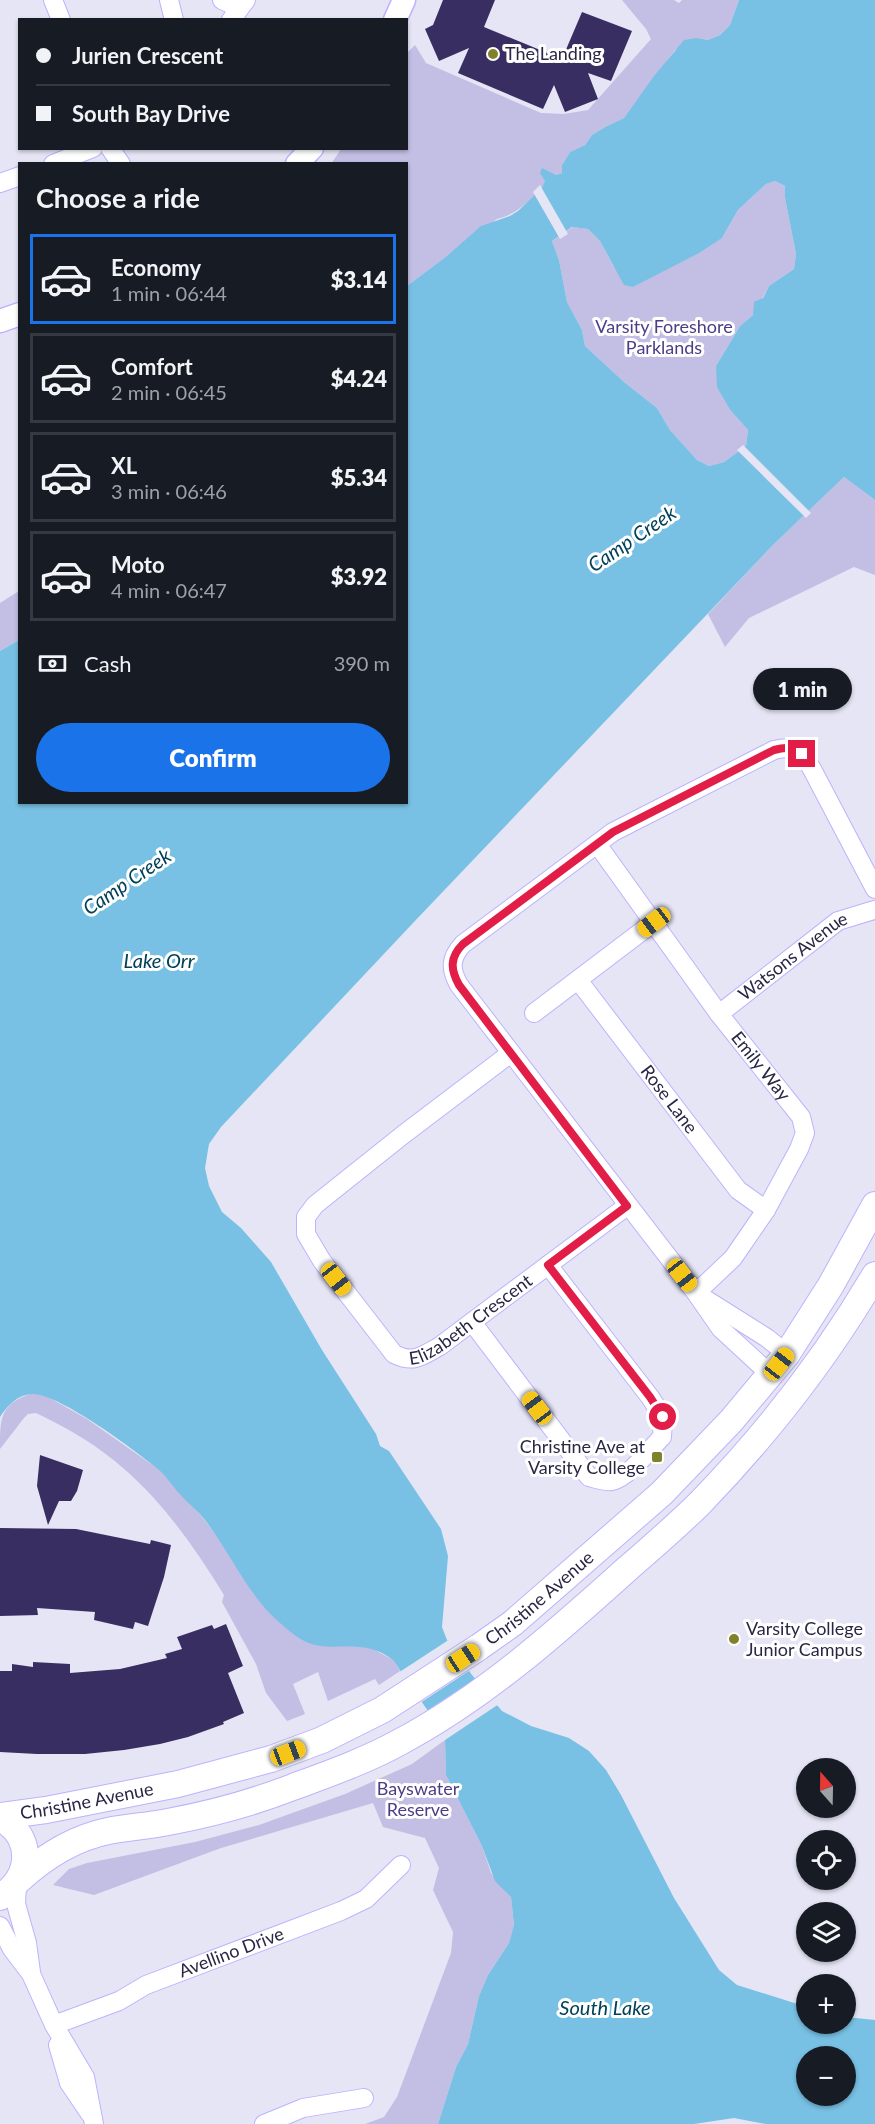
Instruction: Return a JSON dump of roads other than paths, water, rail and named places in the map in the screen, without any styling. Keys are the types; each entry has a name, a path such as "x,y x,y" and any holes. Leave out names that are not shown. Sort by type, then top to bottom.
{"main road":[{"name":"Christine Avenue","path":"0,1817 178,1784 241,1769 322,1740 382,1710 479,1647 513,1623 662,1493 731,1421 787,1354 831,1285 875,1205"},
{"name":"Christine Avenue","path":"12,1887 33,1866 80,1839 110,1831 165,1823 254,1802 356,1762 419,1731 499,1678 591,1602 681,1521 760,1438 803,1383 875,1275"},
{"path":"787,1354 803,1383"},
{"path":"771,1375 803,1383"},
{"name":"Christine Avenue","path":"0,1817 17,1831 26,1855 24,1868 12,1887"}],"street":[{"path":"53,0 60,18"},
{"path":"169,0 174,18"},
{"path":"222,0 239,9"},
{"path":"383,18 389,0"},
{"path":"396,18 404,0"},
{"path":"58,162 88,150"},
{"path":"288,162 298,150"},
{"path":"299,162 310,150"},
{"path":"0,183 18,177"},
{"path":"0,321 18,315"},
{"path":"0,331 18,325"},
{"path":"771,1375 721,1329 696,1293 627,1206 456,980 452,968 456,952 463,944 613,832 774,750 788,747 802,754 813,771 874,888 875,912"},
{"name":"Emily Way","path":"597,844 719,1014 801,1117 805,1133 799,1149 766,1210 733,1258 696,1293"},
{"name":"Watsons Avenue","path":"719,1014 838,921 875,912"},
{"path":"534,1013 654,922"},
{"name":"Rose Lane","path":"578,980 738,1190 766,1210"},
{"name":"Elizabeth Crescent","path":"511,1053 315,1205 306,1217 306,1234 322,1261 394,1354 404,1359 415,1359 440,1346 627,1206"},
{"path":"472,1322 589,1476 600,1481 614,1481 627,1473 662,1437 663,1417 548,1265"},
{"path":"696,1293 767,1338 787,1354"},
{"name":"Avellino Drive","path":"54,2025 119,2001 146,1985 341,1911 366,1899 401,1865"},
{"path":"12,1887 27,1943 31,1974"},
{"path":"0,1926 12,1949 31,1974 54,2025 69,2083 93,2120"},
{"path":"264,2124 303,2108 364,2098"}],"water":[{"name":"Lake Orr","path":"739,0 875,0 875,500 844,477 774,544 221,1127 209,1144 205,1168 209,1186 222,1212 241,1228 271,1262 322,1350 376,1434 380,1446 389,1451 441,1529 448,1556 442,1627 447,1640 502,1711 531,1726 569,1738 589,1751 606,1770 674,1898 719,1970 737,1985 796,2004 796,2034 856,2034 856,2018 875,2020 875,2124 766,2124 734,2118 694,2124 438,2124 456,2067 468,2044 479,1996 488,1975 509,1943 514,1925 511,1897 495,1881 482,1846 446,1775 445,1740 442,1731 393,1660 370,1649 306,1642 280,1623 258,1599 199,1513 159,1470 134,1450 78,1412 44,1396 32,1394 22,1396 0,1417 0,651 18,641 18,804 408,804 408,285 447,256 481,226 518,211 542,188 545,181 540,173 542,168 556,175 562,173 562,165 570,152 585,145 592,135 624,118 654,76 684,40 697,38 708,40 720,35 730,25","holes":["775,181 785,186 785,198 796,254 794,269 769,286 763,298 754,302 753,315 740,326 716,366 717,387 731,411 748,430 746,446 724,462 709,466 697,460 670,430 657,408 624,382 585,346 582,330 567,302 559,260 552,241 572,227 588,229 600,241 624,285 633,287 699,253 722,238 738,210 766,184"]}],"place":[{"name":"The Landing","path":"493,54"},
{"name":"Christine Ave at Varsity College","path":"657,1457"},
{"name":"Varsity College Junior Campus","path":"734,1639"}],"park label":[{"name":"Varsity Foreshore Parklands","path":"664,337"},
{"name":"Bayswater Reserve","path":"418,1799"}],"water label":[{"name":"Camp Creek","path":"632,539"},
{"name":"Camp Creek","path":"127,882"},
{"name":"South Lake","path":"605,2008"}]}
